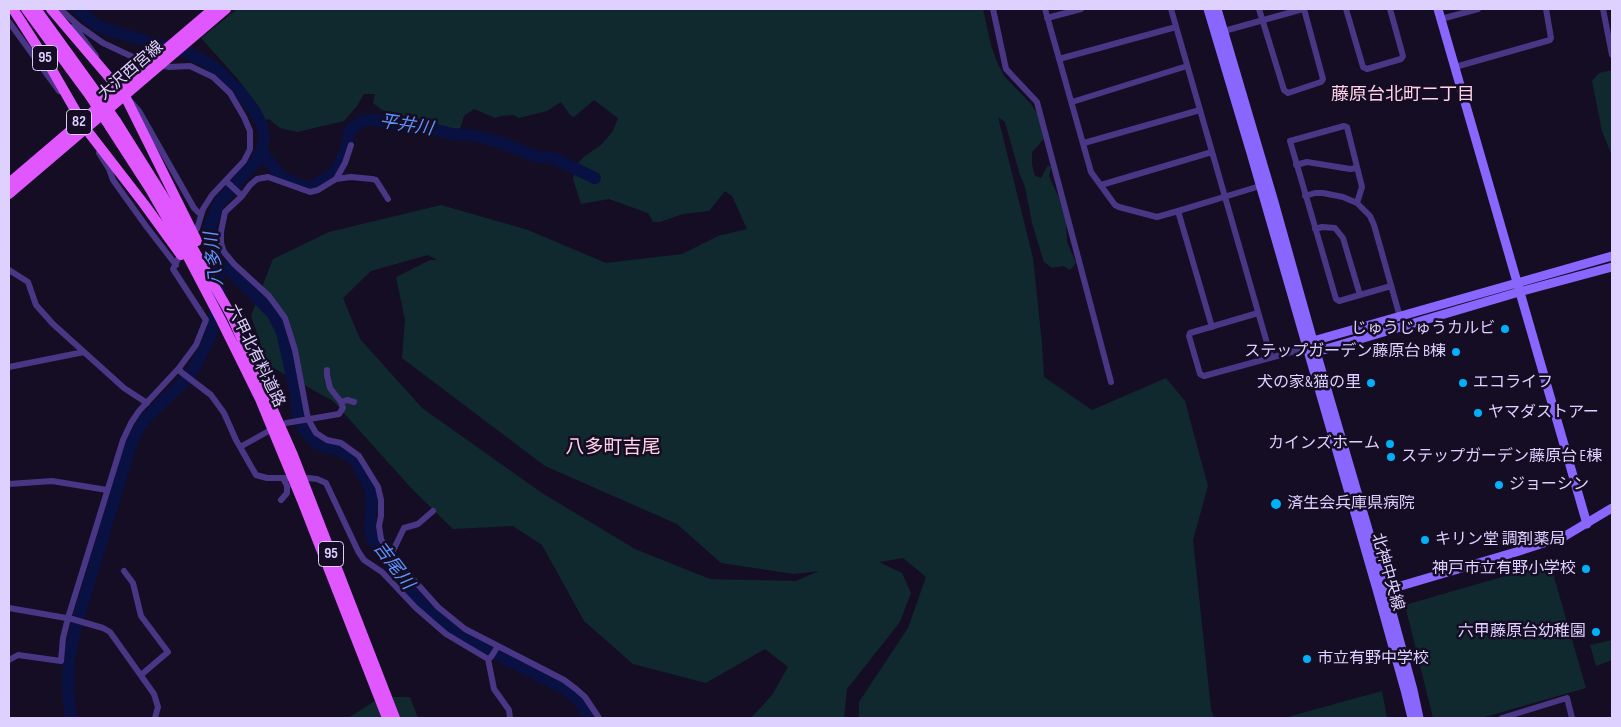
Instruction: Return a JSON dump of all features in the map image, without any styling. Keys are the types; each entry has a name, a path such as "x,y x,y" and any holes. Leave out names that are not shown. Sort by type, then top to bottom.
{"main road":[{"name":"95","path":"13,9 51,68 84,125"},
{"name":"六甲北有料道路","path":"26,9 93,94"},
{"name":"六甲北有料道路","path":"36,9 163,196 231,315 293,455 395,718"},
{"path":"58,9 122,92 202,250 214,285"},
{"name":"大沢西宮線","path":"180,42 213,9"},
{"name":"大沢西宮線","path":"9,194 155,62 226,9"},
{"name":"六甲北有料道路","path":"113,124 177,236 260,399 387,718"},
{"name":"大沢西宮線","path":"9,183 84,125"},
{"path":"84,125 170,239 221,320"}],"street":[{"path":"58,9 103,43 135,58 169,67 190,66 213,77 230,93 250,131 250,149 244,161 227,182 212,195 203,209 197,229"},
{"path":"993,9 1006,69 1037,102 1111,382"},
{"path":"1045,9 1092,172 1115,205 1157,216 1260,186"},
{"path":"1047,18 1081,9"},
{"path":"1171,9 1271,357"},
{"path":"1208,9 1260,186 1310,344 1316,352 1382,592 1565,536 1612,508"},
{"path":"1218,9 1310,344"},
{"path":"1224,31 1263,20 1303,9 1323,79 1321,82 1288,92 1284,90 1263,20 1259,9"},
{"path":"1346,9 1363,67 1367,69 1402,59 1403,56 1390,9"},
{"path":"1438,9 1587,524"},
{"path":"1441,19 1478,9"},
{"path":"1455,68 1550,40 1552,38 1546,9"},
{"path":"1602,9 1612,55"},
{"path":"9,22 74,109"},
{"path":"1059,59 1176,27"},
{"path":"1072,102 1188,66"},
{"path":"122,92 139,111 194,208 201,215"},
{"path":"1084,143 1200,110"},
{"path":"1357,203 1362,187 1344,126 1290,141 1336,299 1339,301 1391,286"},
{"path":"9,660 18,655 61,661 63,638 123,440 131,423 147,403 180,370 196,345 206,320 174,269 177,262 146,226 113,180 95,141"},
{"path":"336,179 345,163 351,145"},
{"path":"1101,185 1212,152"},
{"path":"1296,165 1307,162 1350,169 1357,168"},
{"path":"388,199 376,180 351,177 336,179 318,190 310,192 268,177 258,179 225,212 220,232 221,243 224,252 234,264 269,296 285,318 295,350 306,419 316,433 327,440 341,443 350,448 368,468 378,487 381,500 379,526 381,539 386,549 438,607 465,629 564,680 585,697 599,718"},
{"path":"227,182 241,195"},
{"path":"1305,196 1323,193 1343,197 1357,203 1370,216 1400,317"},
{"path":"1178,211 1212,327"},
{"path":"1315,229 1322,227 1334,228 1343,238 1360,295"},
{"path":"1258,313 1190,334 1200,374 1204,376 1271,357 1400,317 1612,256"},
{"path":"1316,352 1519,292 1612,267"},
{"path":"9,270 28,282 36,305 53,324 124,388 147,403"},
{"name":"北神中央線","path":"1310,344 1382,592 1413,690 1419,718"},
{"path":"9,367 84,352"},
{"path":"180,370 210,394 224,413 256,475 267,478 285,478 287,493 281,500"},
{"path":"286,423 339,414 343,408 342,402 330,388 327,370"},
{"path":"342,402 347,400 354,402"},
{"path":"240,447 267,432"},
{"path":"308,478 317,479 326,484 364,560 382,572 416,608 446,634 490,658"},
{"path":"9,484 52,481 108,490"},
{"path":"391,555 404,528 418,524 433,511"},
{"path":"124,571 134,583 141,616 168,652 141,675"},
{"name":"北神中央線","path":"1382,592 1412,718"},
{"path":"9,608 70,618 110,632 154,694 158,707 154,718"},
{"path":"497,647 490,658 494,689 508,710 510,718"},
{"path":"1502,718 1567,698 1572,718"}],"green space":[{"path":"237,9 983,9 991,45 1004,76 1031,104 1037,113 1044,139 1032,152 1035,176 1041,178 1048,165 1051,167 1049,176 1066,219 1067,242 1076,263 1070,270 1063,266 1052,268 1044,262 1032,223 1025,187 1005,122 998,117 1033,258 1044,377 1092,410 1166,378 1185,401 1208,486 1193,540 1211,709 1214,718 859,718 859,702 908,628 926,577 903,558 879,562 902,573 911,593 900,622 847,689 844,718 751,718 772,695 788,667 765,649 706,683 633,664 584,621 542,545 513,526 453,529 412,489 333,401 268,365 251,316 273,259 329,232 441,205 528,230 606,263 682,254 718,236 747,229 732,196 725,191 709,211 683,214 660,222 653,222 648,213 609,199 581,204 573,179 576,165 601,145 613,131 618,118 594,100 574,117 570,115 561,102 547,111 519,118 513,115 495,118 474,109 464,116 459,132 382,110 373,103 375,94 364,94 357,106 344,121 297,132 280,128 269,119 259,122 250,95 201,38","holes":["428,255 437,260 430,260 396,277 405,320 402,358 545,466 677,524 721,563 794,574 819,571 796,581 710,579 635,549 542,493 422,408 360,339 343,298 371,271"]},
{"path":"1612,70 1612,156 1602,131 1592,81 1599,73"},
{"path":"1550,563 1586,688 1481,718 1433,718 1405,605"},
{"path":"1612,640 1612,660 1596,666 1590,645"},
{"path":"1382,691 1387,718 1284,718"},
{"path":"381,697 410,697 418,718 348,718"}],"waterway":[{"name":"八多川","path":"71,718 68,692 69,659 76,626 128,454 134,437 144,420 193,370 210,338 219,293 217,262 210,226 219,203 257,160 264,139 262,125 254,110 240,92 219,71 203,60 182,51 98,26 78,9"},
{"name":"平井川","path":"261,151 281,177 305,187 312,187 335,173 346,150 349,132 352,128 365,120 373,120 484,138 537,157 553,158 595,178"},
{"name":"吉尾川","path":"218,264 232,272 273,314 282,332 302,427 316,443 341,451 353,458 372,494 370,528 372,538 386,560 421,603 452,630 565,689 578,699 590,718"}],"place":[{"name":"じゅうじゅうカルビ","path":"1505,329"},
{"name":"ステップガーデン藤原台 B棟","path":"1456,352"},
{"name":"犬の家&猫の里","path":"1371,383"},
{"name":"エコライフ","path":"1463,383"},
{"name":"ヤマダストアー","path":"1478,413"},
{"name":"カインズホーム","path":"1390,444"},
{"name":"ステップガーデン藤原台 E棟","path":"1391,457"},
{"name":"ジョーシン","path":"1499,485"},
{"name":"済生会兵庫県病院","path":"1276,504"},
{"name":"キリン堂 調剤薬局","path":"1425,540"},
{"name":"神戸市立有野小学校","path":"1586,569"},
{"name":"六甲藤原台幼稚園","path":"1596,632"},
{"name":"市立有野中学校","path":"1307,659"}],"district":[{"name":"藤原台北町二丁目","path":"1403,95"},
{"name":"八多町吉尾","path":"613,448"}]}
